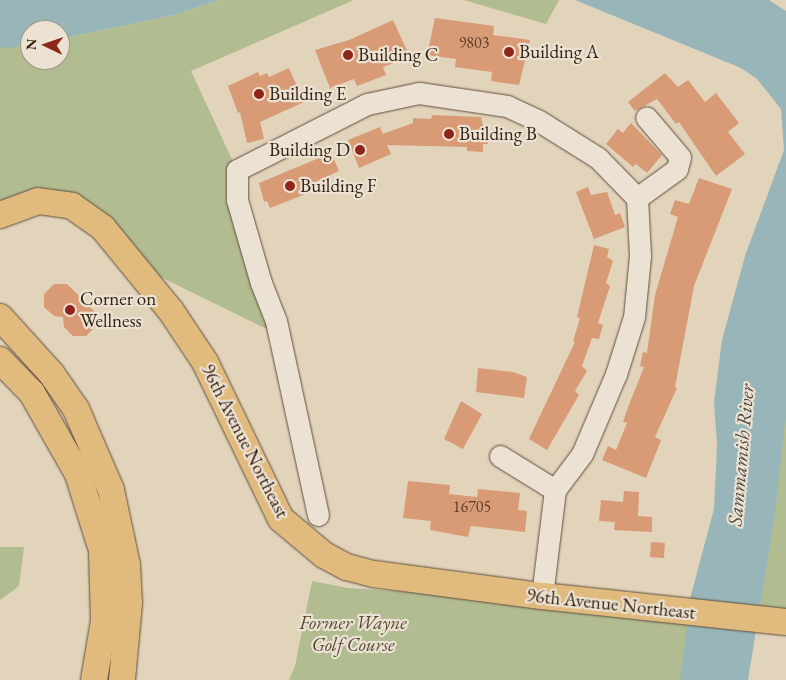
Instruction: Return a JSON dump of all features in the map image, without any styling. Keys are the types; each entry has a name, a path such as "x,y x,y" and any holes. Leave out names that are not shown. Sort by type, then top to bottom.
{"main road":[{"name":"96th Avenue Northeast","path":"0,215 38,201 72,206 103,228 171,311 205,362 281,519 305,542 347,567 374,574 542,596 786,622"},
{"path":"0,317 51,373 76,410 111,490 127,564 129,603 122,680"},
{"path":"0,360 32,393 74,465 102,550 104,621 94,680"}],"street":[{"path":"318,515 276,321 261,283 237,200 237,170 367,104 420,93 508,106 539,121 598,158 637,198 640,256 634,317 616,374 582,454 555,490 542,596"},
{"path":"637,198 677,169 680,157 646,117"},
{"path":"500,456 555,490"}],"green space":[{"path":"219,0 354,0 191,71 237,170 275,333 132,263 72,206 0,215 0,47 20,45 20,70 70,70 70,37 174,15"},
{"path":"464,0 559,0 546,24"},
{"path":"786,217 786,619 726,610"},
{"path":"0,547 24,547 19,586 0,600"},
{"name":"Former Wayne Golf Course","path":"312,581 348,588 723,611 721,680 289,680 295,666"}],"water":[{"path":"0,0 219,0 174,15 70,37 70,20 20,20 20,46 0,47"},
{"name":"Sammamish River","path":"575,0 769,0 786,11 786,414 775,514 748,680 680,680 691,595 714,509 717,445 714,402 722,340 745,256 784,150 781,109 757,79 741,68"}],"building":[{"name":"Building A","path":"435,18 494,26 493,35 530,40 519,85 491,81 492,72 455,67 456,59 427,55"},
{"name":"Building C","path":"393,20 410,57 383,67 386,75 357,86 354,79 330,88 315,50 349,40"},
{"name":"Building E","path":"289,68 304,102 260,122 264,139 247,143 240,112 238,113 228,86 258,72 260,76 267,73 269,77"},
{"path":"665,73 678,87 688,80 705,102 716,93 739,123 728,132 745,154 716,176 679,122 676,124 657,99 635,111 628,102"},
{"name":"Building B","path":"432,115 481,117 484,130 488,130 488,144 483,144 483,152 467,151 467,147 387,145 391,154 359,168 348,140 380,127 383,134 413,123 413,118 431,119"},
{"path":"631,123 662,155 647,173 636,164 633,167 606,144 618,129 623,133"},
{"name":"Building F","path":"331,153 339,171 317,181 321,188 270,208 267,201 264,202 259,183"},
{"path":"699,178 732,189 694,286 675,387 677,388 655,437 661,440 646,478 602,460 608,446 616,450 627,423 623,422 627,410 644,367 640,366 643,352 647,353 655,295 678,217 670,214 675,200 689,204"},
{"path":"588,187 591,195 607,192 615,215 620,213 625,227 594,239 576,192"},
{"path":"594,245 609,249 607,257 613,261 606,283 610,286 598,323 603,325 599,339 592,338 582,366 587,371 575,391 579,395 547,450 529,439 575,342 573,341 580,318 577,317"},
{"name":"Corner on Wellness","path":"54,284 67,284 96,313 96,326 86,336 73,336 64,327 63,317 54,316 44,307 44,294"},
{"path":"478,368 513,372 527,377 524,398 476,392"},
{"path":"461,401 482,414 463,449 444,439"},
{"path":"408,481 450,485 449,494 477,497 478,489 520,493 518,510 527,511 525,532 471,526 468,537 430,530 431,521 403,518"},
{"path":"624,491 639,492 638,516 652,517 652,532 614,530 615,522 599,521 601,500 623,502"},
{"path":"651,542 665,543 664,558 650,557"}],"place":[{"name":"Building A","path":"509,52"},
{"name":"Building C","path":"348,55"},
{"name":"Building E","path":"259,94"},
{"name":"Building B","path":"449,134"},
{"name":"Building D","path":"360,150"},
{"name":"Building F","path":"290,186"},
{"name":"Corner on Wellness","path":"70,310"}]}
